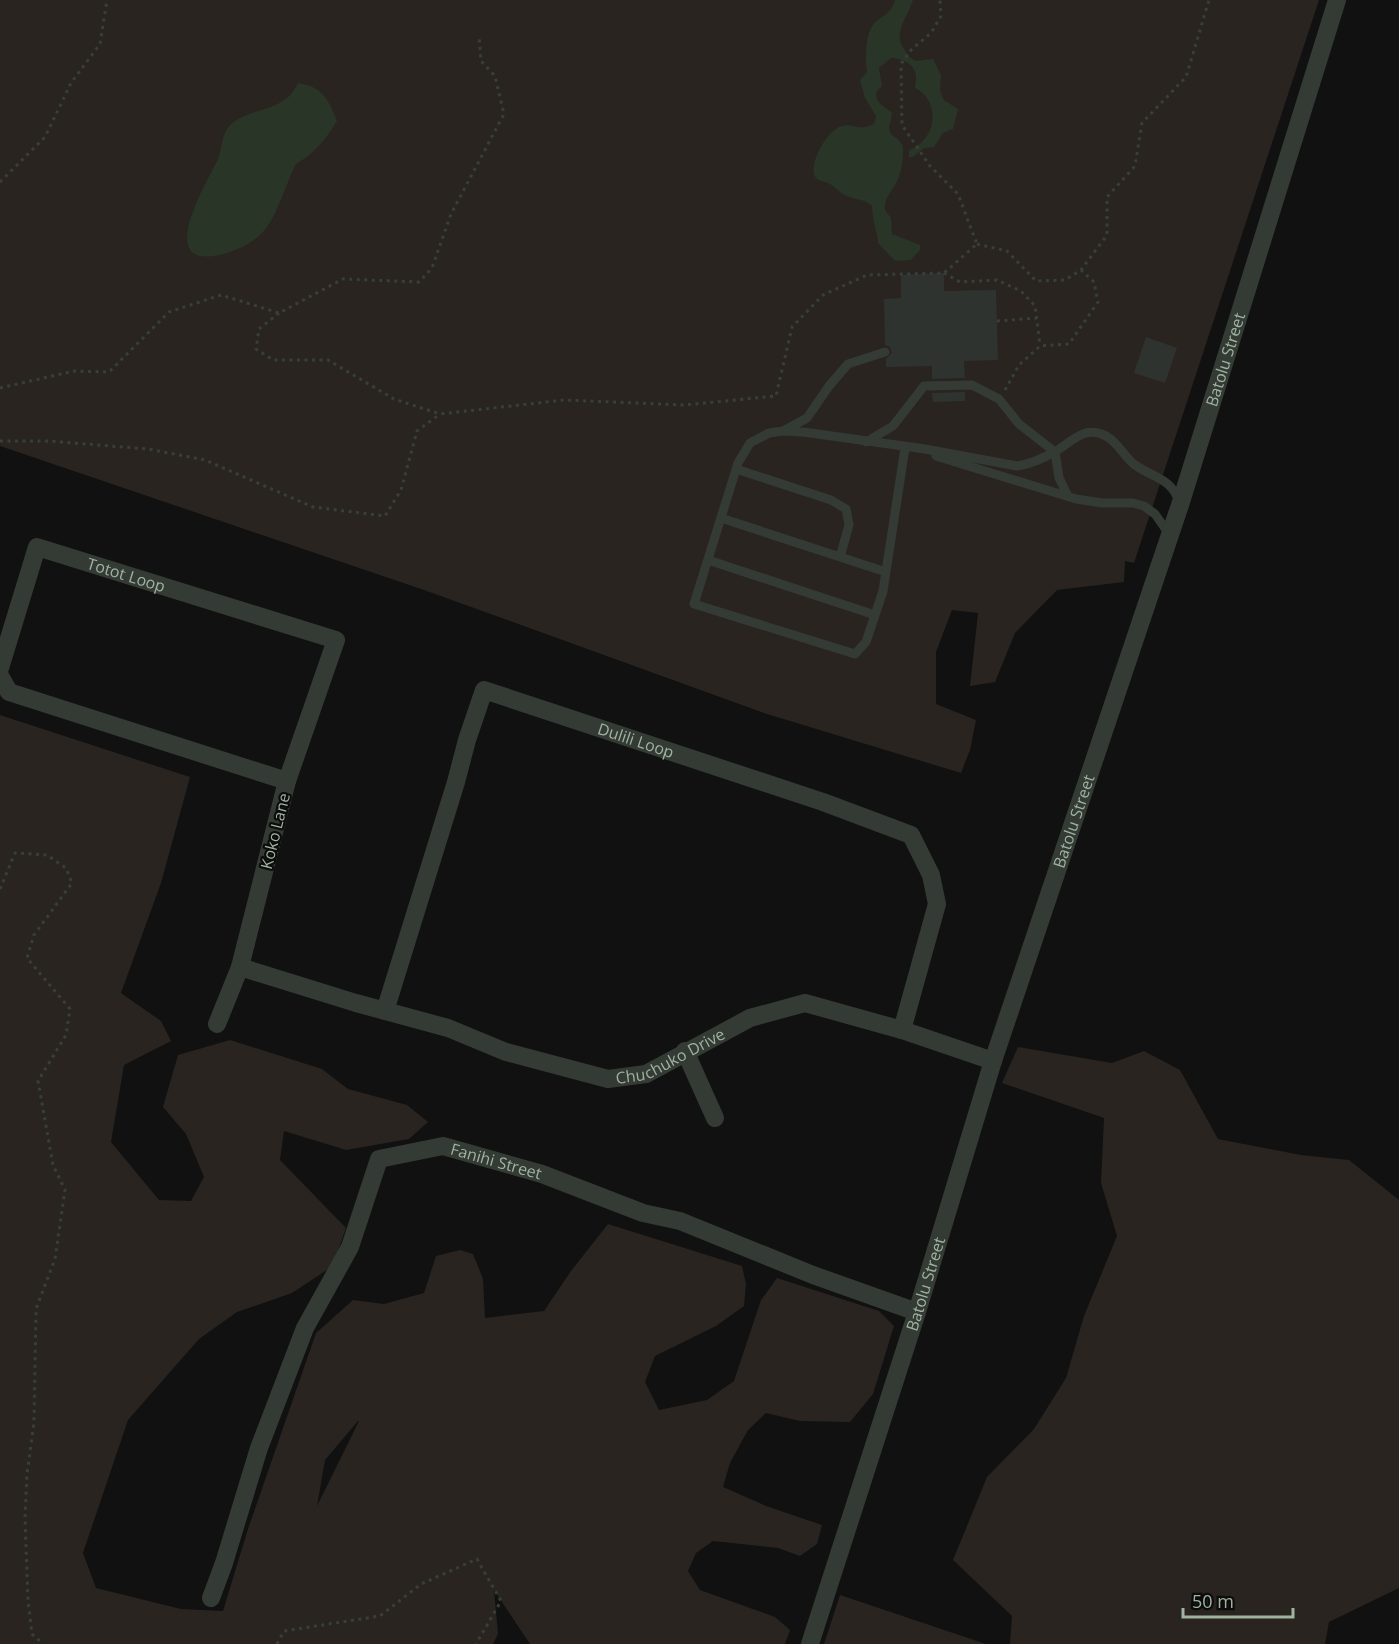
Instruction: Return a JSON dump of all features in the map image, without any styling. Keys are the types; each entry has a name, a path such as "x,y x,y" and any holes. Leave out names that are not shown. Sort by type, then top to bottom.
{"street":[{"name":"Batolu Street","path":"810,1644 917,1312 993,1061 1180,505 1337,0"},
{"name":"Totot Loop","path":"0,668 38,547 336,640"},
{"name":"Koko Lane","path":"217,1024 240,967 287,781 336,640"},
{"path":"0,676 9,692 287,781"},
{"name":"Dulili Loop","path":"385,1011 484,690 824,802 912,835 931,875 938,904 902,1030"},
{"name":"Chuchuko Drive","path":"240,967 448,1028 506,1052 608,1079 646,1074 750,1018 805,1003 902,1030 993,1061"},
{"path":"685,1052 714,1118"},
{"name":"Fanihi Street","path":"211,1598 259,1448 301,1339 350,1246 379,1159 443,1146 531,1171 643,1213 680,1221 813,1275 917,1312"}],"lane":[{"path":"783,431 807,418 829,386 848,364 885,352"},
{"path":"866,442 893,426 924,386 972,385 999,399 1019,424 1054,452 1059,478 1068,496"},
{"path":"901,447 883,591 866,642 855,654 694,604 736,469 750,443 769,433 803,432 901,447 1017,466 1029,464 1054,452 1077,435 1087,432 1106,436 1137,467 1157,476 1173,488 1180,505"},
{"path":"901,447 1068,496 1102,503 1133,503 1144,506 1155,514 1170,536"},
{"path":"736,469 831,500 846,509 849,525 840,557"},
{"path":"721,518 886,572"},
{"path":"708,560 875,615"}],"path":[{"path":"0,182 45,137 71,83 100,44 107,0"},
{"path":"940,0 941,16 931,33 911,50 901,64 902,125 930,166 958,194 977,244"},
{"path":"977,244 1007,251 1036,281 1065,280 1081,270 1107,235 1107,197 1136,166 1142,123 1186,77 1209,0"},
{"path":"479,36 481,61 495,76 504,114 451,214 432,268 419,282 343,279 279,313 259,329 256,349 273,360 327,360 394,399 440,414 564,400 684,405 776,396 792,327 823,295 867,275 944,273 960,282 997,280 1021,291 1035,306 1040,346"},
{"path":"944,273 977,244"},
{"path":"999,399 1019,365 1040,346 1069,344 1098,302 1094,282 1081,270"},
{"path":"0,388 74,370 109,372 169,312 221,295 279,313"},
{"path":"997,321 1037,318"},
{"path":"0,441 48,441 148,449 205,460 313,507 385,516 401,490 417,431 440,414"},
{"path":"0,889 15,852 47,855 66,868 72,883 34,935 27,958 69,1009 66,1035 38,1081 53,1165 65,1190 55,1259 36,1310 34,1422 27,1474 29,1612 32,1634 43,1644"},
{"path":"277,1644 284,1631 380,1616 421,1584 477,1559 501,1601 476,1644"}],"shaded area":[{"path":"0,0 1319,0 1134,563 1125,561 1124,582 1057,590 1015,633 995,682 970,686 978,613 952,610 936,652 936,704 976,720 970,750 961,773 767,714 424,590 0,446"},
{"path":"895,0 913,0 900,31 901,43 905,51 916,61 933,59 941,75 940,91 944,100 958,109 953,129 943,133 934,147 924,148 913,157 909,157 909,150 918,146 930,131 932,112 930,102 915,88 916,73 908,63 891,58 879,68 882,86 876,92 876,96 879,102 892,113 890,131 901,142 903,149 900,174 887,198 885,210 891,218 892,234 920,245 920,250 911,260 895,261 878,243 872,206 844,195 830,184 816,178 814,166 820,149 836,129 846,125 863,127 874,124 876,116 865,98 860,80 867,72 866,48 870,29 891,9"},
{"path":"298,83 313,87 324,95 337,121 319,145 296,164 277,210 262,233 233,251 213,256 197,255 189,247 187,234 197,201 218,159 227,129 232,123 247,115 280,103 290,95"},
{"path":"0,715 190,777 161,883 121,993 161,1021 171,1041 124,1065 111,1142 159,1200 191,1201 204,1177 186,1134 163,1107 178,1055 230,1040 322,1069 348,1089 407,1105 428,1122 409,1139 346,1150 284,1131 280,1160 346,1228 333,1266 292,1293 237,1312 199,1339 128,1420 83,1553 96,1588 181,1609 223,1611 247,1532 316,1333 353,1300 384,1304 424,1293 436,1256 460,1250 473,1254 483,1279 485,1318 544,1311 571,1271 608,1224 742,1266 746,1284 744,1306 716,1326 655,1356 645,1382 659,1410 707,1400 734,1381 761,1300 777,1278 879,1311 894,1326 873,1394 850,1422 800,1421 766,1413 748,1430 730,1463 723,1487 766,1506 822,1525 817,1544 800,1556 778,1548 713,1541 696,1553 688,1571 700,1590 775,1617 790,1630 785,1644 530,1644 494,1590 498,1634 493,1644 0,1644","holes":["359,1421 317,1506 325,1460"]},
{"path":"1018,1047 1112,1063 1144,1051 1180,1070 1218,1139 1301,1155 1349,1160 1399,1200 1399,1588 1329,1622 1325,1644 1010,1644 1012,1616 953,1560 987,1477 1034,1429 1066,1378 1084,1316 1117,1236 1101,1183 1104,1118 1002,1083"},
{"path":"840,1595 986,1644 824,1644"}],"building":[{"path":"944,273 944,291 996,290 998,360 964,361 965,378 932,379 932,366 886,367 886,359 892,353 890,347 885,345 884,299 901,298 901,275"},
{"path":"1146,337 1177,348 1165,383 1134,373"},
{"path":"965,392 965,401 933,402 932,393"}]}
